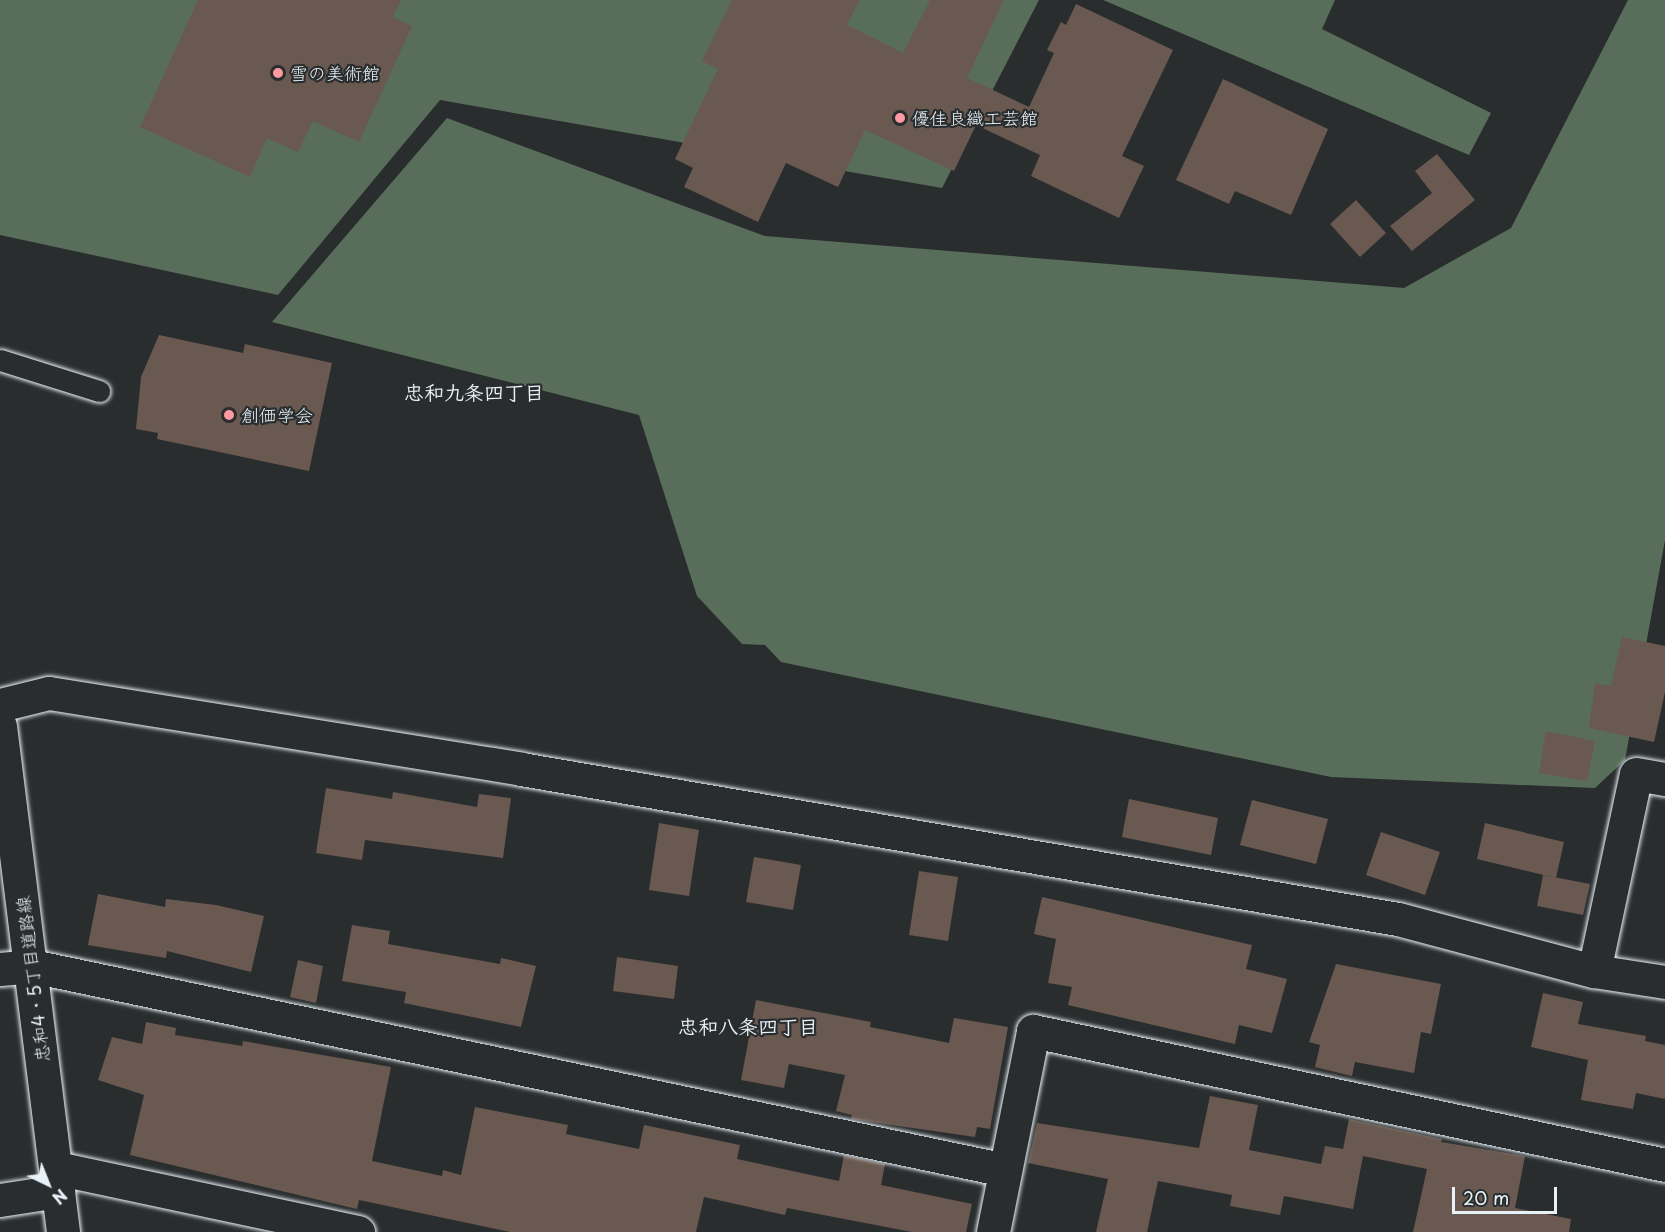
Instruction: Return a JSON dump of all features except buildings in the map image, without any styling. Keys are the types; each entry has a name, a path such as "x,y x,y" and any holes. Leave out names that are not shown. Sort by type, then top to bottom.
{"street":[{"path":"1,723 49,693 521,769 1398,919 1594,971 1665,982"},
{"name":"忠和4・5丁目道路線","path":"1,723 16,968 57,1179 63,1232"},
{"path":"1594,971 1636,774 1665,779"},
{"path":"16,968 1005,1170"},
{"path":"993,1232 1034,1031 1665,1165"},
{"path":"0,1200 57,1179 358,1232"}],"lane":[{"path":"0,360 99,391"}],"green space":[{"path":"0,0 1039,0 942,188 440,100 278,295 0,235"},
{"path":"1103,0 1335,0 1322,29 1491,113 1469,155"},
{"path":"1628,0 1665,0 1665,540 1625,760 1595,788 1331,777 781,662 765,645 742,644 697,596 639,415 272,322 447,118 765,236 1404,288 1511,228"}],"place":[{"name":"雪の美術館","path":"278,73"},
{"name":"優佳良織工芸館","path":"900,118"},
{"name":"創価学会","path":"229,415"}],"district":[{"name":"忠和九条四丁目","path":"474,392"},
{"name":"忠和八条四丁目","path":"748,1026"}]}
